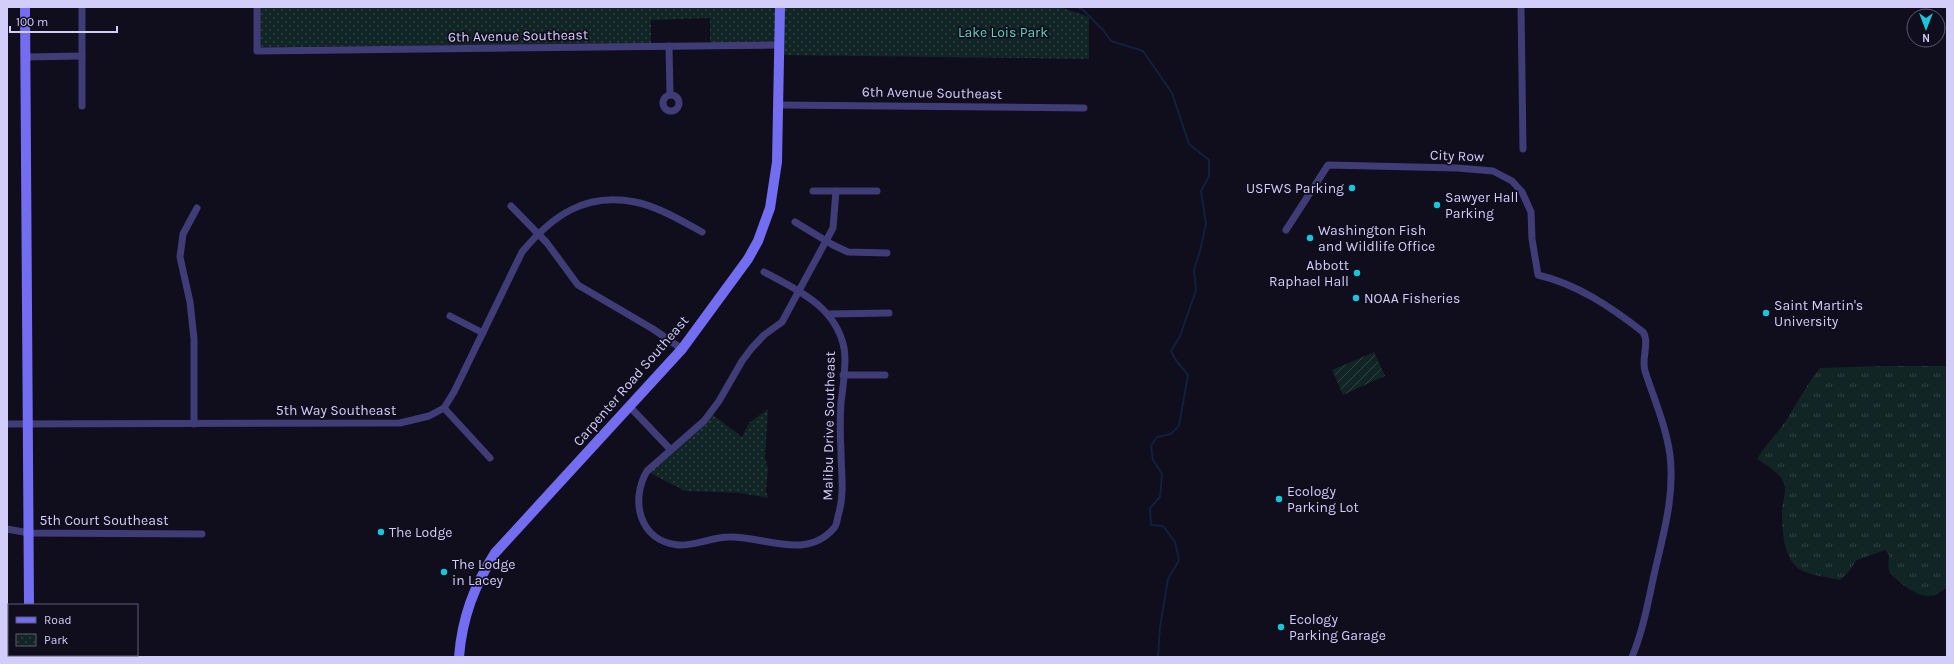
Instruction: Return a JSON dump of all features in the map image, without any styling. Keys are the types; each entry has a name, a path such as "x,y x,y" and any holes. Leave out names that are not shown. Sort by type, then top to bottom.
{"main road":[{"path":"25,7 29,424 29,604"},
{"name":"Carpenter Road Southeast","path":"459,657 463,629 470,601 481,575 494,554 682,349 748,259 758,241 770,208 777,162 780,7"}],"street":[{"path":"82,7 82,106"},
{"name":"6th Avenue Southeast","path":"257,7 257,51 780,45"},
{"path":"1521,7 1523,148"},
{"path":"669,46 670,95"},
{"path":"26,57 82,56"},
{"name":"6th Avenue Southeast","path":"779,105 1084,108"},
{"name":"City Row","path":"1286,230 1328,165 1457,168 1493,171 1512,181 1522,192 1531,212 1532,239 1538,275 1559,280 1582,291 1631,323 1645,336 1644,368 1664,427 1668,448 1671,484 1664,531 1645,616 1632,657"},
{"path":"813,191 877,191"},
{"name":"Malibu Drive Southeast","path":"799,291 812,299 828,314 838,328 844,349 841,452 843,503 835,527 821,539 804,546 787,546 748,538 728,537 677,545 662,539 652,533 643,521 639,512 638,496 642,480 647,471 697,428 711,413 742,361 764,334 782,322 834,223 836,191"},
{"path":"490,458 444,408 454,392 522,252 537,234 561,215 581,204 608,201 635,202 671,216 702,232"},
{"path":"511,206 559,258 578,285 653,329 682,349"},
{"path":"194,424 194,339 190,302 180,257 183,234 197,208"},
{"path":"796,222 848,252 886,253"},
{"path":"764,272 799,291"},
{"path":"828,314 889,313"},
{"path":"450,316 483,333"},
{"path":"843,376 885,375"},
{"path":"630,407 670,450"},
{"name":"5th Way Southeast","path":"7,424 400,423 429,416 444,408"},
{"name":"5th Court Southeast","path":"7,529 29,533 202,534"}],"green space":[{"name":"Lake Lois Park","path":"260,7 1060,7 1089,17 1089,59 780,55 777,43 710,43 710,18 651,20 651,44 260,47"},
{"path":"1374,352 1385,376 1343,395 1332,370"},
{"path":"1947,366 1947,587 1935,595 1924,596 1914,592 1902,584 1890,573 1888,564 1889,555 1885,550 1857,560 1847,574 1840,580 1810,574 1795,566 1790,560 1783,535 1782,511 1785,491 1784,484 1777,473 1757,459 1763,449 1785,422 1820,368"},
{"path":"768,409 765,458 768,468 766,491 768,498 741,493 685,491 648,472 712,414 742,437 749,423"}],"waterway":[{"path":"1077,7 1082,9 1103,30 1111,41 1143,51 1172,93 1189,144 1209,160 1209,176 1201,191 1206,224 1194,270 1196,290 1180,336 1171,351 1175,359 1188,375 1179,426 1171,434 1157,437 1151,446 1153,460 1162,474 1160,497 1150,508 1151,525 1163,526 1175,542 1179,560 1168,579 1160,627 1158,657"}],"place":[{"name":"USFWS Parking","path":"1352,188"},
{"name":"Sawyer Hall Parking","path":"1437,205"},
{"name":"Washington Fish and Wildlife Office","path":"1310,238"},
{"name":"Abbott Raphael Hall","path":"1357,273"},
{"name":"NOAA Fisheries","path":"1356,298"},
{"name":"Saint Martin's University","path":"1766,313"},
{"name":"Ecology Parking Lot","path":"1279,499"},
{"name":"The Lodge","path":"381,532"},
{"name":"The Lodge in Lacey","path":"444,572"},
{"name":"Ecology Parking Garage","path":"1281,627"}]}
